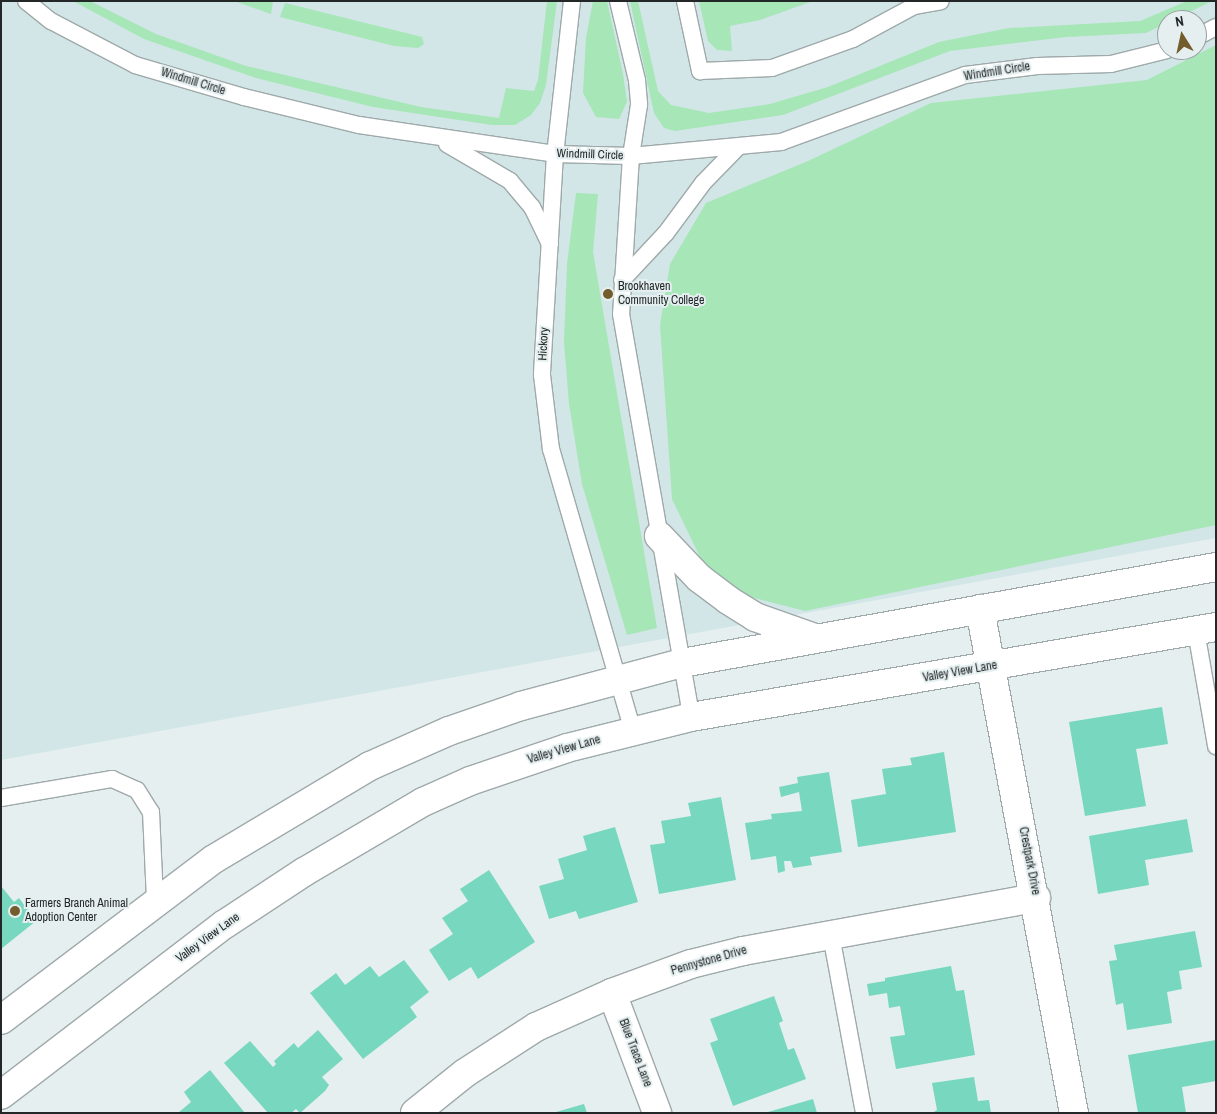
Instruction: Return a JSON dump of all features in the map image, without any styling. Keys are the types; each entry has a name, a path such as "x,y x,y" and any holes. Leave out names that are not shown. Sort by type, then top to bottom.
{"main road":[{"path":"659,536 699,578 728,600 755,617 816,638"},
{"path":"1,1020 155,900 222,855 370,766 449,731 618,678 682,663 1216,567"},
{"name":"Crestpark Drive","path":"980,609 993,666 1074,1113"},
{"name":"Valley View Lane","path":"1,1095 225,924 304,872 423,802 518,764 633,731 691,717 1206,629"},
{"name":"Pennystone Drive","path":"415,1113 465,1073 536,1027 612,993 692,964 743,950 1036,898"},
{"name":"Blue Trace Lane","path":"612,993 657,1113"}],"lane":[{"name":"Windmill Circle","path":"26,1 51,21 135,65 244,97 359,126 439,139 556,154 631,156 737,148 781,142 965,75 1037,66 1111,64 1157,52"},
{"name":"Hickory","path":"572,1 556,154 542,375 551,449 633,731"},
{"path":"618,1 637,80 639,105 631,156 621,314 691,717"},
{"path":"686,1 700,71 772,68 853,40 914,6 941,1"},
{"path":"439,139 510,181 532,207 550,244"},
{"path":"622,280 666,234 703,183 737,148"},
{"path":"1206,629 1216,746"},
{"path":"1,798 112,779 137,790 151,812 155,900"},
{"path":"831,935 864,1113"}],"shaded area":[{"name":"Brookhaven Community College","path":"1,1 1216,1 1216,538 1,760"}],"green space":[{"path":"73,1 90,1 156,34 246,66 421,107 499,118 506,88 534,91 538,80 547,1 557,1 546,85 540,103 531,115 515,125 492,125 373,107 256,78 144,39"},
{"path":"234,1 273,1 271,14"},
{"path":"593,1 607,1 623,74 627,102 619,119 596,117 583,93 586,38"},
{"path":"630,1 638,1 658,91 671,105 709,113 770,104 828,87 939,42 1009,28 1140,21 1157,14 1157,28 1146,33 1066,37 950,51 783,115 675,131 664,128 654,113"},
{"path":"699,1 813,1 760,20 730,26 732,51 717,50 708,41"},
{"path":"1187,1 1212,1 1193,10 1166,10"},
{"path":"285,3 422,37 424,44 418,48 394,46 280,17"},
{"path":"1216,45 1216,525 805,611 715,588 672,499 660,325 670,264 706,203 808,161 931,103 1147,80 1186,60 1207,60 1207,50"},
{"path":"576,193 598,194 593,252 657,628 627,635 582,484 569,404 564,342 567,264"}],"building":[{"path":"1162,707 1168,744 1136,749 1146,806 1085,816 1069,722"},
{"path":"944,752 956,832 858,847 851,800 886,794 882,769 912,765 910,758"},
{"path":"829,772 842,852 810,857 812,865 793,868 791,861 784,861 785,871 778,873 776,856 751,860 745,823 772,819 771,814 802,811 799,792 781,797 779,787 798,783 797,777"},
{"path":"721,797 736,880 659,894 650,845 665,843 661,821 691,816 688,803"},
{"path":"1187,819 1193,852 1145,860 1149,885 1098,894 1089,836"},
{"path":"615,827 638,902 579,919 576,911 549,919 539,886 564,879 558,859 587,850 583,836"},
{"path":"489,870 535,942 478,979 471,967 449,981 429,950 453,934 442,918 468,901 460,889"},
{"name":"Farmers Branch Animal Adoption Center","path":"1,886 14,902 19,898 36,921 1,949"},
{"path":"1195,931 1202,967 1179,971 1182,989 1167,992 1172,1023 1127,1030 1123,1003 1116,1005 1109,961 1117,960 1114,945"},
{"path":"404,960 429,992 410,1007 417,1017 363,1059 310,993 336,973 345,985 370,966 379,977"},
{"path":"951,966 956,991 964,990 975,1055 896,1069 890,1037 905,1035 900,1006 889,1008 887,993 869,996 867,984 885,981 885,978"},
{"path":"774,996 783,1021 779,1023 788,1050 794,1048 806,1079 733,1106 710,1043 718,1040 710,1019"},
{"path":"318,1030 343,1059 322,1077 329,1085 325,1091 300,1113 296,1109 291,1113 268,1113 224,1063 250,1041 273,1067 276,1064 274,1061 294,1043 298,1048"},
{"path":"1216,1040 1216,1081 1182,1087 1186,1113 1138,1113 1128,1055"},
{"path":"210,1070 245,1113 178,1113 191,1102 184,1092"},
{"path":"974,1077 978,1101 989,1100 991,1113 932,1113 937,1110 932,1083"},
{"path":"813,1099 817,1113 768,1113 768,1112"},
{"path":"584,1104 587,1113 556,1113 556,1112"}],"place":[{"name":"Brookhaven Community College","path":"608,294"},
{"name":"Farmers Branch Animal Adoption Center","path":"15,911"}]}
